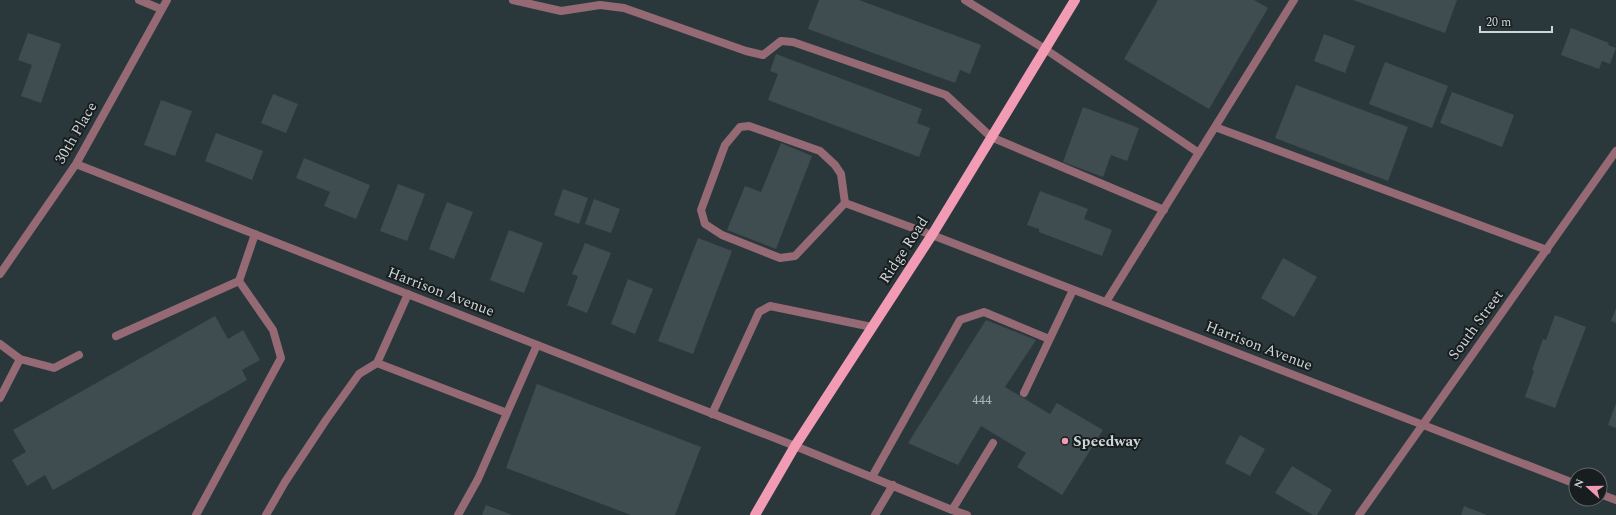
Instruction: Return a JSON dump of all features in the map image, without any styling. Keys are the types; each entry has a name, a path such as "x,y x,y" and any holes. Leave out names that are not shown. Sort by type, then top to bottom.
{"main road":[{"name":"Ridge Road","path":"754,515 795,446 932,235 1075,0"}],"street":[{"path":"139,0 161,9"},
{"name":"30th Place","path":"0,274 76,164 167,0"},
{"path":"513,0 560,11 600,5 624,8 746,51 763,55 781,41 793,42 946,95 991,137 1164,210"},
{"path":"965,0 974,2 1199,153"},
{"path":"1106,302 1294,0"},
{"path":"749,126 820,151 836,166 841,174 845,202 795,256 780,258 722,235 705,224 701,210 725,145 740,127 749,126"},
{"path":"1215,127 1547,250"},
{"name":"South Street","path":"1359,515 1616,151"},
{"name":"Harrison Avenue","path":"76,164 967,515"},
{"name":"Harrison Avenue","path":"845,202 1568,481"},
{"path":"116,336 239,281 255,234"},
{"path":"196,515 281,358 273,330 239,281"},
{"path":"1024,393 1073,290"},
{"path":"266,515 285,482 342,397 359,374 377,363 408,294"},
{"path":"712,414 759,312 770,306 872,327"},
{"path":"872,477 960,320 984,312 1049,339"},
{"path":"0,344 20,359 54,368 80,356"},
{"path":"458,515 478,479 537,345"},
{"path":"0,398 20,359"},
{"path":"377,363 507,413"},
{"path":"952,510 993,443"},
{"path":"875,515 893,485"}],"building":[{"path":"819,0 859,0 981,45 970,74 960,70 955,83 808,29"},
{"path":"1158,0 1254,0 1268,8 1209,109 1124,59"},
{"path":"1353,0 1457,0 1445,33"},
{"path":"1571,28 1609,43 1608,45 1616,48 1610,64 1602,61 1599,69 1561,55"},
{"path":"28,33 61,44 41,103 21,96 32,65 18,60"},
{"path":"1324,34 1355,46 1345,73 1314,61"},
{"path":"776,54 922,109 917,123 930,128 919,157 768,100 778,74 770,71"},
{"path":"1385,62 1448,86 1432,128 1369,104"},
{"path":"1296,85 1408,127 1388,181 1275,138"},
{"path":"1452,92 1514,115 1502,147 1440,123"},
{"path":"273,94 298,104 286,133 261,123"},
{"path":"161,100 192,111 175,156 144,145"},
{"path":"1083,107 1139,128 1127,161 1111,155 1103,177 1063,162"},
{"path":"216,133 263,151 252,180 205,161"},
{"path":"781,143 812,156 776,249 727,230 745,186 761,192"},
{"path":"304,158 370,185 356,219 324,206 330,192 296,178"},
{"path":"398,184 425,194 407,241 380,231"},
{"path":"563,189 588,198 579,224 554,215"},
{"path":"1040,191 1088,209 1084,219 1112,230 1102,256 1039,232 1039,229 1027,225"},
{"path":"594,199 620,209 611,233 585,224"},
{"path":"447,202 473,212 454,259 429,249"},
{"path":"509,230 543,243 524,293 490,280"},
{"path":"698,238 732,251 693,354 658,341"},
{"path":"585,243 611,253 587,313 567,305 578,276 572,274"},
{"path":"1283,258 1317,277 1294,317 1261,298"},
{"path":"628,279 653,289 635,334 611,324"},
{"path":"1616,308 1616,323 1611,321"},
{"path":"1555,315 1586,327 1555,408 1525,397 1534,371 1532,370 1543,339 1546,340"},
{"path":"215,316 228,339 243,330 260,360 242,370 247,380 53,490 45,475 27,486 12,460 26,452 13,430"},
{"name":"Speedway","path":"986,320 1036,340 1005,387 1050,414 1057,403 1103,430 1062,495 1017,467 1026,453 981,426 958,465 908,443"},
{"path":"537,384 701,447 675,515 631,515 506,468"},
{"path":"1616,403 1616,428 1608,425"},
{"path":"1240,435 1265,449 1250,476 1225,463"},
{"path":"1292,466 1332,490 1317,515 1313,515 1275,493"},
{"path":"486,505 512,515 482,515"},
{"path":"1464,506 1487,515 1461,515"}],"place":[{"name":"Speedway","path":"1065,441"}]}
